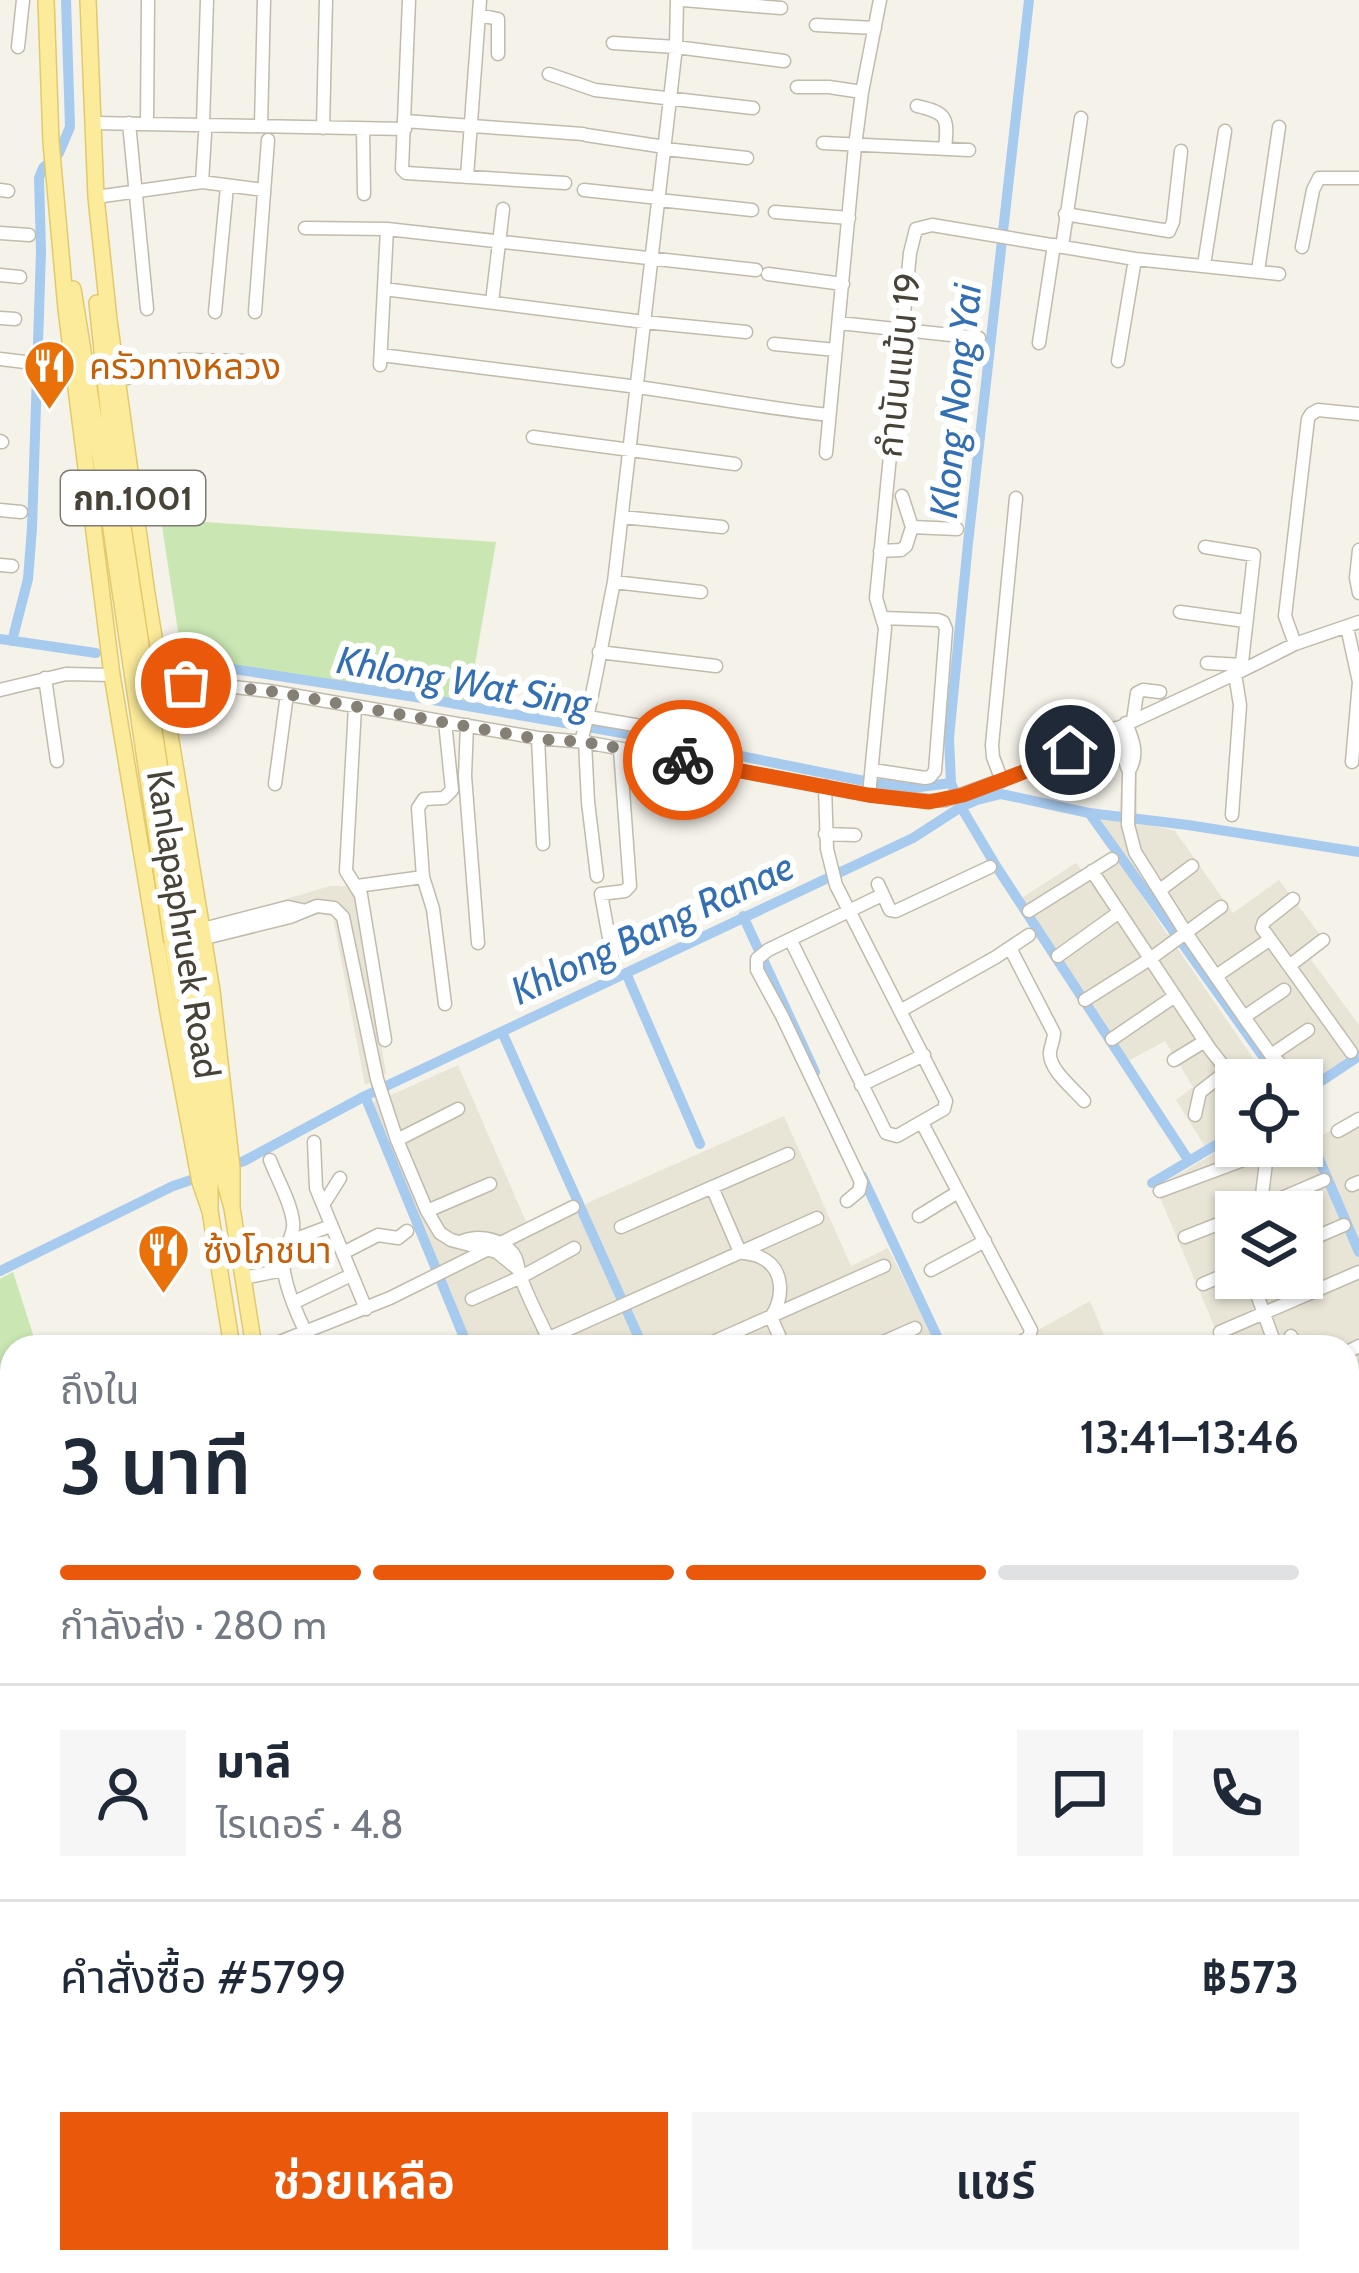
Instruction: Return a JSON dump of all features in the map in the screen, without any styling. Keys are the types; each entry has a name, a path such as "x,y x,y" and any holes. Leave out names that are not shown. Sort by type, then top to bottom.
{"main road":[{"name":"Kanlapaphruek Road","path":"46,0 51,142 69,340 112,675 130,789 215,1167 232,1208 252,1335"},
{"name":"Kanlapaphruek Road","path":"88,0 99,338 109,474"},
{"name":"Kanlapaphruek Road","path":"96,204 147,594 204,934 215,1167 210,1210 230,1335"},
{"name":"Kanlapaphruek Road","path":"59,224 109,474 215,1167"},
{"path":"104,604 116,622 131,626 142,617 147,594"},
{"path":"112,675 161,679"},
{"path":"130,789 133,772 142,762 158,764 178,784"}],"street":[{"path":"18,47 22,0"},
{"path":"147,123 148,0"},
{"path":"202,182 207,0"},
{"path":"261,126 264,0"},
{"path":"323,128 326,0"},
{"path":"409,0 401,162 406,173 565,183"},
{"path":"467,177 480,0"},
{"path":"597,877 587,802 585,731 614,582 680,0 781,8"},
{"path":"826,452 855,146 880,0"},
{"path":"479,15 497,19 498,54"},
{"path":"816,25 875,28"},
{"path":"613,43 676,46 784,61"},
{"path":"549,74 595,90 753,108"},
{"path":"796,87 862,92"},
{"path":"917,106 944,116 945,149"},
{"path":"1039,344 1081,118"},
{"path":"94,122 204,129 469,126 584,135 747,158"},
{"path":"128,123 147,309"},
{"path":"1258,271 1280,128"},
{"path":"363,129 364,194"},
{"path":"1204,265 1226,131"},
{"path":"255,312 268,140"},
{"path":"823,143 969,150"},
{"path":"1065,214 1168,231 1181,151"},
{"path":"1302,247 1319,178 1359,178"},
{"path":"96,204 134,192 202,182 264,190"},
{"path":"215,312 227,187"},
{"path":"584,190 752,210"},
{"path":"492,302 503,209"},
{"path":"775,212 849,218"},
{"name":"กำนันแม้น 19","path":"871,781 885,628 876,598 916,229 932,225 1135,259 1279,274"},
{"path":"305,228 387,229 652,257 843,284"},
{"path":"387,229 381,360 636,387 829,416"},
{"path":"0,232 28,235"},
{"path":"1118,361 1135,259"},
{"path":"0,274 20,277"},
{"path":"384,289 746,332"},
{"path":"0,318 15,320"},
{"path":"838,323 979,338"},
{"path":"774,344 836,350"},
{"path":"0,359 33,363"},
{"path":"117,380 164,371 179,360 252,361"},
{"path":"1295,644 1285,616 1308,419 1318,410 1359,414"},
{"path":"533,437 735,464"},
{"path":"880,550 905,548 912,527 902,496"},
{"path":"1002,781 992,745 1016,498"},
{"path":"0,510 22,512"},
{"path":"622,517 722,527"},
{"path":"912,527 957,529"},
{"path":"1205,547 1254,555 1239,670 1232,815"},
{"path":"1359,550 1359,592"},
{"path":"614,582 701,592"},
{"path":"881,615 911,612"},
{"path":"1180,612 1245,621"},
{"path":"585,731 620,749 825,786 931,777 944,622 881,615"},
{"path":"871,781 929,802 963,795 1295,644 1353,624 1359,682 1352,762"},
{"path":"599,652 716,666"},
{"path":"1207,663 1239,670"},
{"path":"0,690 66,674 112,675"},
{"path":"45,678 57,761"},
{"path":"161,679 287,694 538,739 585,731 711,738"},
{"path":"1160,692 1137,693 1125,724 1135,746 1129,771 1129,837 1160,890 1179,938 1216,976 1275,1059"},
{"path":"274,784 287,694"},
{"path":"355,706 346,871 361,895 385,1040"},
{"path":"445,722 454,785 449,795 424,799 418,808 445,1004"},
{"path":"466,725 465,776 478,943"},
{"path":"538,739 543,844"},
{"path":"613,960 601,894 630,886 620,749"},
{"path":"791,941 890,1136 944,1109 924,1055 836,885 826,834 825,786"},
{"path":"826,834 855,835"},
{"path":"1029,911 1112,859"},
{"path":"1160,890 1192,866"},
{"path":"847,1202 859,1191 860,1182 757,970 757,959 880,889 890,910 896,911 990,867"},
{"path":"1092,871 1218,1059"},
{"path":"357,886 424,877"},
{"path":"1293,899 1262,928 1351,1052"},
{"path":"204,934 289,907 327,906 343,917 377,1079 427,1211 440,1233 451,1240 472,1247 495,1246"},
{"path":"1085,1000 1221,907"},
{"path":"1058,956 1118,913"},
{"path":"900,1011 1029,935"},
{"path":"1216,976 1269,940"},
{"path":"1288,966 1323,940"},
{"path":"1010,948 1056,1038 1050,1052 1052,1062 1084,1101"},
{"path":"1244,1017 1284,990"},
{"path":"1112,1040 1175,996"},
{"path":"1271,1055 1308,1030"},
{"path":"1174,1060 1205,1041"},
{"path":"861,1085 924,1055"},
{"path":"1195,1115 1200,1091 1215,1084"},
{"path":"398,1140 458,1109"},
{"path":"1338,1131 1359,1119"},
{"path":"922,1123 1030,1335"},
{"path":"314,1142 316,1188 366,1309"},
{"path":"621,1227 788,1154"},
{"path":"270,1160 293,1219 284,1270 306,1334"},
{"path":"1160,1191 1223,1167"},
{"path":"323,1205 340,1178"},
{"path":"1299,1191 1324,1180"},
{"path":"427,1211 490,1184"},
{"path":"712,1187 740,1252"},
{"path":"919,1216 958,1192"},
{"path":"303,1335 430,1280 574,1207"},
{"path":"567,1335 817,1218"},
{"path":"1185,1237 1215,1225"},
{"path":"1323,1234 1344,1225"},
{"path":"288,1242 326,1228"},
{"path":"343,1253 378,1234 398,1238 407,1232"},
{"path":"931,1270 985,1241"},
{"path":"495,1246 520,1274 547,1335"},
{"path":"472,1299 574,1248"},
{"path":"740,1252 761,1257 772,1265 780,1281 780,1300 771,1317"},
{"path":"730,1335 884,1267"},
{"path":"243,1278 284,1270"},
{"path":"1220,1331 1359,1272"},
{"path":"295,1302 345,1278"},
{"path":"1203,1284 1215,1279"},
{"path":"1258,1299 1271,1335"},
{"path":"771,1317 779,1335"},
{"path":"899,1335 914,1328"}],"shaded area":[{"path":"1135,726 1142,761 1137,771 1137,822 1175,831 1233,913 1279,880 1327,944 1310,958 1359,1025 1359,1052 1323,1076 1323,1059 1260,1059 1181,941 1175,945 1254,1059 1215,1059 1215,1145 1207,1150 1176,1100 1193,1087 1165,1041 1128,1061 1020,899 1076,863 1086,875 1116,856 1167,934 1175,930 1099,817 1119,819 1124,742 1120,734"},
{"path":"330,886 355,891 386,1073 382,1076 389,1096 458,1065 531,1233 784,1116 851,1266 888,1248 932,1335 468,1335 371,1104 375,1101 370,1083 365,1085 333,917 220,919"},
{"path":"1359,1112 1359,1249 1323,1160 1323,1135"},
{"path":"1215,1153 1215,1167 1318,1167 1359,1255 1359,1335 1218,1335 1156,1188"},
{"path":"1090,1301 1104,1335 1029,1335"}],"green space":[{"path":"161,519 496,542 468,705 182,658"},
{"path":"13,1272 33,1335 0,1335 0,1279"}],"waterway":[{"path":"12,641 28,579 32,528 39,178 59,153 70,127 66,0"},
{"name":"Klong Nong Yai","path":"1029,0 968,543 949,738 951,783 996,866 1189,1161"},
{"name":"Khlong Wat Sing","path":"0,639 96,653"},
{"name":"Khlong Wat Sing","path":"181,661 662,740 874,783 912,788 951,783"},
{"name":"Khlong Bang Ranae","path":"226,1167 365,1096 913,838 977,800 1001,794 1089,813 1359,852"},
{"path":"1090,814 1265,1059"},
{"path":"743,916 815,1072"},
{"path":"626,973 700,1144"},
{"path":"502,1032 638,1335"},
{"path":"1323,1080 1359,1056"},
{"path":"365,1096 463,1335"},
{"path":"1152,1183 1215,1146"},
{"path":"1323,1167 1359,1252"},
{"name":"Khlong Bang Ranae","path":"0,1271 173,1186 203,1176"},
{"path":"862,1176 936,1335"}],"way so far":[{"path":"186,683 269,691 683,760"}],"place":[{"name":"ครัวทางหลวง","path":"50,412"},
{"name":"ซ้งโภชนา","path":"164,1296"}],"route":[{"path":"683,760 929,802 963,795 1070,750"}]}
